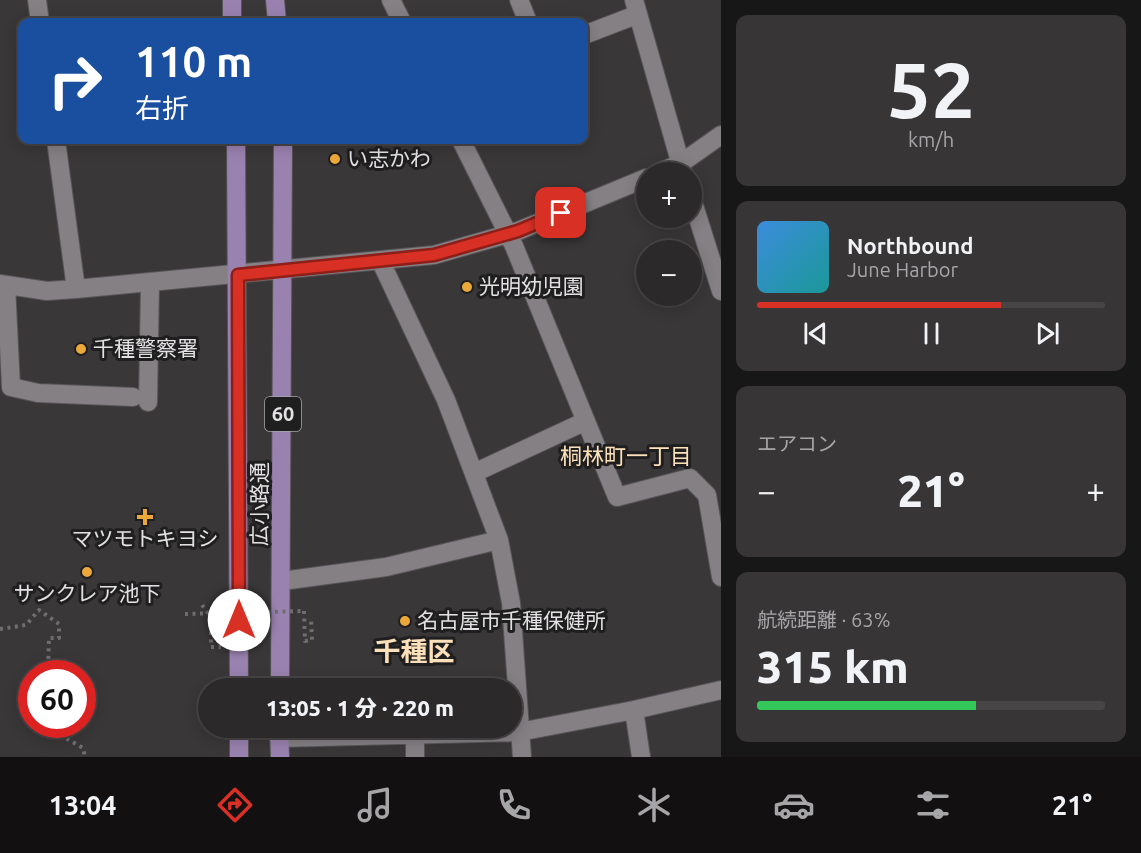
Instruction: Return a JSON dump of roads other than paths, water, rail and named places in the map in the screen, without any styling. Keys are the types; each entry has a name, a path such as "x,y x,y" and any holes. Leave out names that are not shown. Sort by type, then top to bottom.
{"main road":[{"path":"232,0 232,18"},
{"path":"275,0 277,18"},
{"name":"広小路通","path":"236,144 239,678"},
{"name":"広小路通","path":"280,678 284,144"},
{"path":"239,738 240,757"},
{"path":"279,738 280,757"}],"street":[{"path":"37,0 39,18"},
{"path":"391,0 400,18"},
{"path":"519,0 526,18"},
{"path":"588,33 635,7 680,162"},
{"path":"689,162 721,135"},
{"path":"57,144 76,289"},
{"path":"462,144 514,246 617,497 690,478 707,495 721,577"},
{"path":"150,283 140,399 38,393 11,387 3,285 47,291 76,289 381,262 434,255 506,234 636,182"},
{"path":"701,228 721,291"},
{"path":"381,262 446,400 499,540 511,603 516,678"},
{"path":"474,473 586,421"},
{"path":"282,581 386,567 499,540"},
{"path":"522,731 634,710 721,690"},
{"path":"634,710 640,757"},
{"path":"415,738 415,757"},
{"path":"520,738 522,757"}],"place":[{"name":"い志かわ","path":"335,159"},
{"name":"光明幼児園","path":"467,287"},
{"name":"千種警察署","path":"81,349"},
{"name":"マツモトキヨシ","path":"145,517"},
{"name":"サンクレア池下","path":"87,572"},
{"name":"名古屋市千種保健所","path":"405,621"}],"district":[{"name":"桐林町一丁目","path":"626,456"},
{"name":"千種区","path":"414,652"}]}
